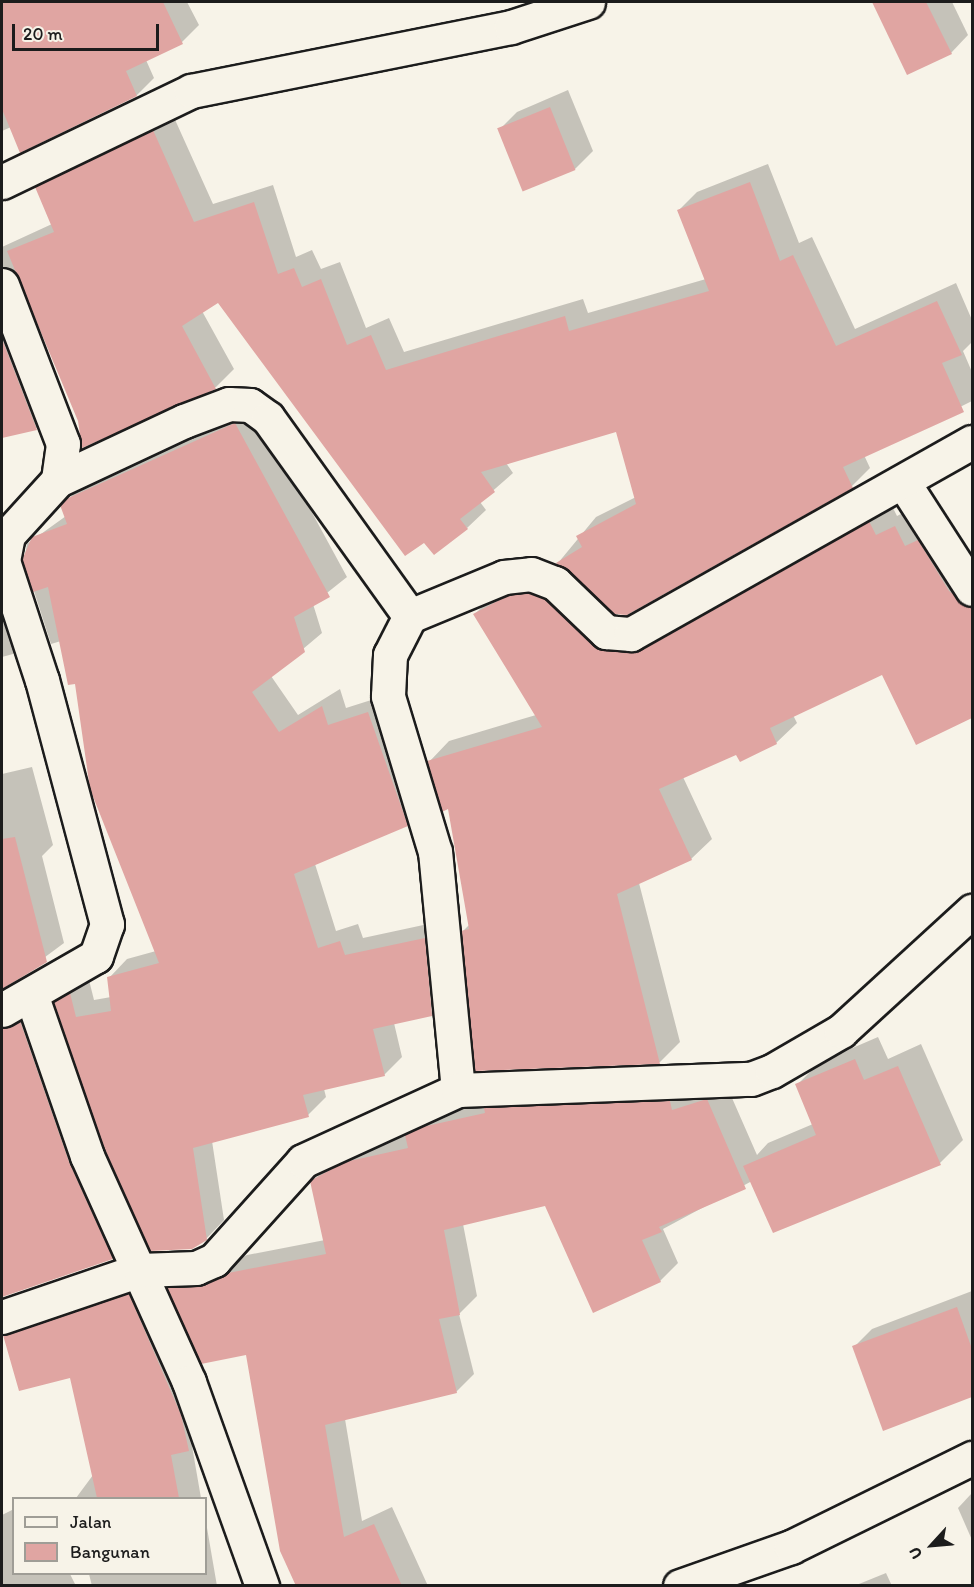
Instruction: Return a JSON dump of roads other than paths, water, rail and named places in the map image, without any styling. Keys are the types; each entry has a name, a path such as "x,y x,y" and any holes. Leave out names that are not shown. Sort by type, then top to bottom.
{"street":[{"path":"2,182 191,91 507,14 588,2"},
{"path":"2,285 63,444 58,480"},
{"path":"2,1010 32,997 96,956 107,924 42,680 3,561 8,535 58,480 184,421 229,404 250,405 268,418 410,616"},
{"path":"458,1090 435,852 388,696 390,656 410,616 504,577 531,574 555,583 606,632 632,634 972,442"},
{"path":"903,482 972,589"},
{"path":"2,1317 141,1270 196,1268 214,1260 303,1161 458,1090 761,1076 841,1031 972,910"},
{"path":"32,997 87,1155 141,1270 189,1382 262,1586"},
{"path":"680,1586 791,1547 972,1458"}]}
